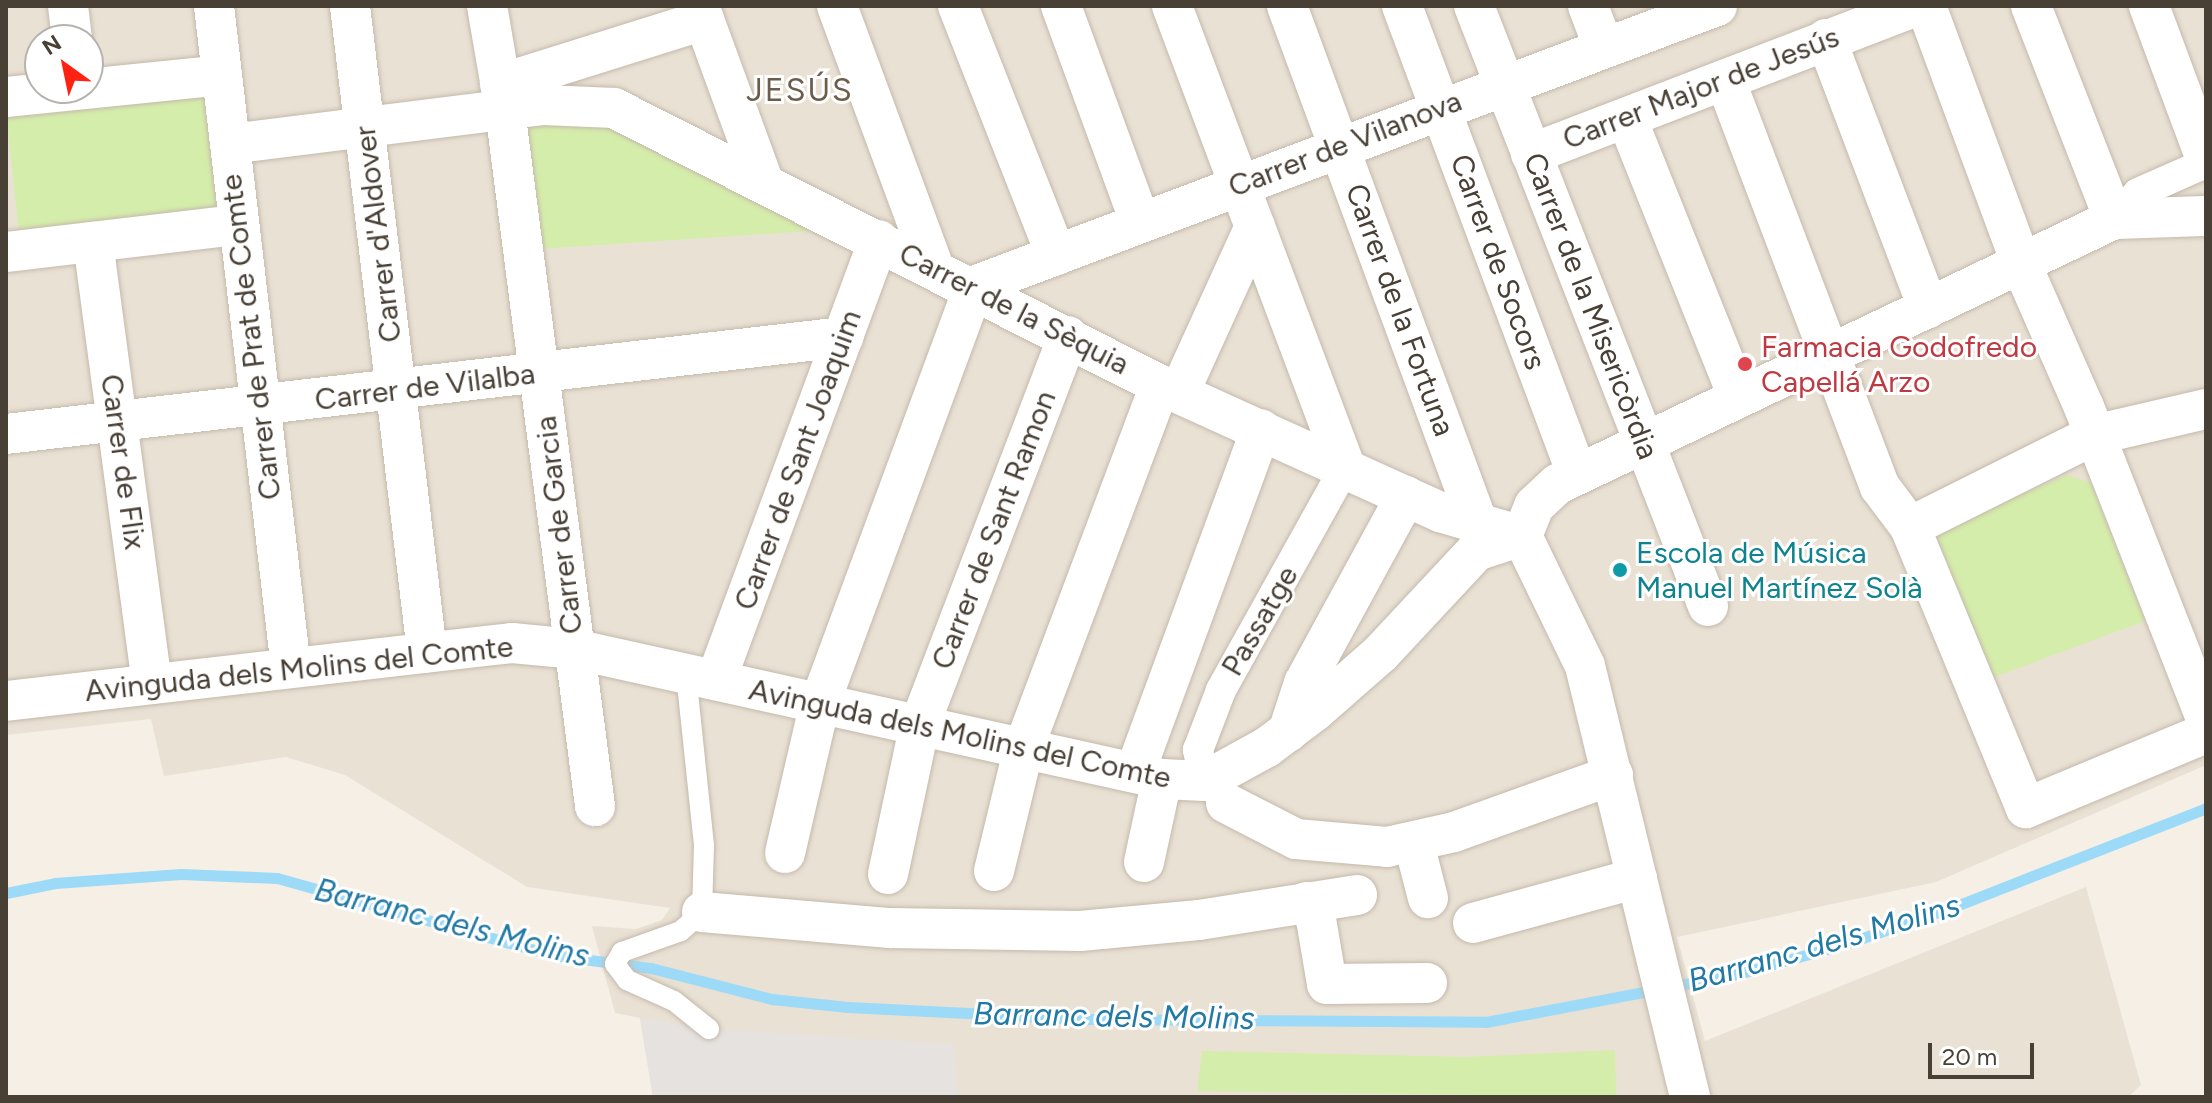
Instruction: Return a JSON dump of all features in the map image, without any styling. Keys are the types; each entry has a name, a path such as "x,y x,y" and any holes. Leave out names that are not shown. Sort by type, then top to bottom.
{"street":[{"name":"Carrer de Prat de Comte","path":"214,6 236,225 291,668"},
{"name":"Carrer d'Aldover","path":"350,6 427,652"},
{"name":"Carrer de Garcia","path":"487,6 541,373 595,806"},
{"path":"837,6 933,266"},
{"path":"958,6 1056,255"},
{"path":"1061,6 1140,222"},
{"path":"1172,6 1345,467"},
{"name":"Carrer de la Fortuna","path":"1287,6 1478,524"},
{"name":"Carrer de Socors","path":"1402,6 1577,474"},
{"name":"Carrer de la Misericòrdia","path":"1474,6 1708,606"},
{"path":"1588,6 1604,48"},
{"name":"Carrer Major de Jesús","path":"1531,154 1726,82 1826,39 1916,6"},
{"path":"1926,6 2022,266 2094,435 2206,718"},
{"path":"2031,6 2114,219"},
{"path":"1690,1097 1585,666 1522,536 1543,495 1577,474 1738,396 2022,266 2114,219 2138,193 2206,161 2149,6"},
{"name":"Carrer de Vilanova","path":"974,286 1706,8"},
{"path":"230,144 365,127 502,97 704,11 763,181"},
{"path":"1826,39 1928,308"},
{"path":"104,86 222,75"},
{"path":"1726,82 1832,353 1880,487 1910,527 2026,808 2206,733"},
{"name":"Carrer de la Sèquia","path":"502,97 614,108 974,286 1170,389 1406,496 1478,524 1522,536"},
{"path":"1627,119 1738,396"},
{"path":"2114,219 2206,216"},
{"path":"6,252 236,225"},
{"path":"994,871 1024,747 1170,389 1255,226"},
{"name":"Carrer de Sant Joaquim","path":"701,677 843,337 879,240"},
{"name":"Carrer de Flix","path":"93,242 152,683"},
{"path":"785,853 820,703 974,286"},
{"name":"Carrer de Sant Ramon","path":"888,874 920,724 1068,336"},
{"name":"Carrer de Vilalba","path":"6,434 258,408 843,337"},
{"path":"1910,527 2094,435 2206,409"},
{"path":"1144,862 1148,775 1261,429"},
{"name":"Passatge","path":"1216,792 1198,750 1221,690 1345,467"},
{"path":"1288,732 1304,683 1406,496"},
{"name":"Avinguda dels Molins del Comte","path":"6,701 512,643 574,649 1216,792 1381,653 1476,551 1522,536"},
{"path":"1216,792 1271,830 1307,841 1367,847 1414,844 1613,775"},
{"path":"1414,844 1428,898"},
{"path":"1473,923 1637,878"},
{"path":"702,912 890,928 1080,931 1199,920 1357,895"},
{"path":"1306,902 1316,919 1327,984 1427,983"}],"lane":[{"path":"701,677 702,912 681,931 622,952 615,964 627,980 674,1001 709,1029"}],"shaded area":[{"path":"6,6 2206,6 2206,765 1936,882 1677,937 1705,1041 2086,887 2141,1085 2128,1097 653,1097 640,1018 615,1013 592,926 636,929 662,920 670,908 527,887 345,775 286,757 164,776 151,719 6,735"},
{"path":"640,1018 709,1029 954,1044 958,1097 653,1097"}],"green space":[{"path":"205,90 218,209 19,230 6,111 104,104 104,101"},
{"path":"593,116 806,216 809,231 540,249 524,124"},
{"path":"2067,475 2091,483 2145,621 1981,682 1930,556 1943,528"},
{"path":"1615,1050 1616,1097 1197,1091 1202,1051 1467,1057"}],"waterway":[{"name":"Barranc dels Molins","path":"6,893 55,883 181,874 277,878 553,955 651,968 772,999 848,1007 1088,1019 1486,1022 1738,974 1845,944 1951,908 2206,808"}],"place":[{"name":"Farmacia Godofredo Capellá Arzo","path":"1745,364"},
{"name":"Escola de Música Manuel Martínez Solà","path":"1620,570"}],"district":[{"name":"JESÚS","path":"800,90"}]}
